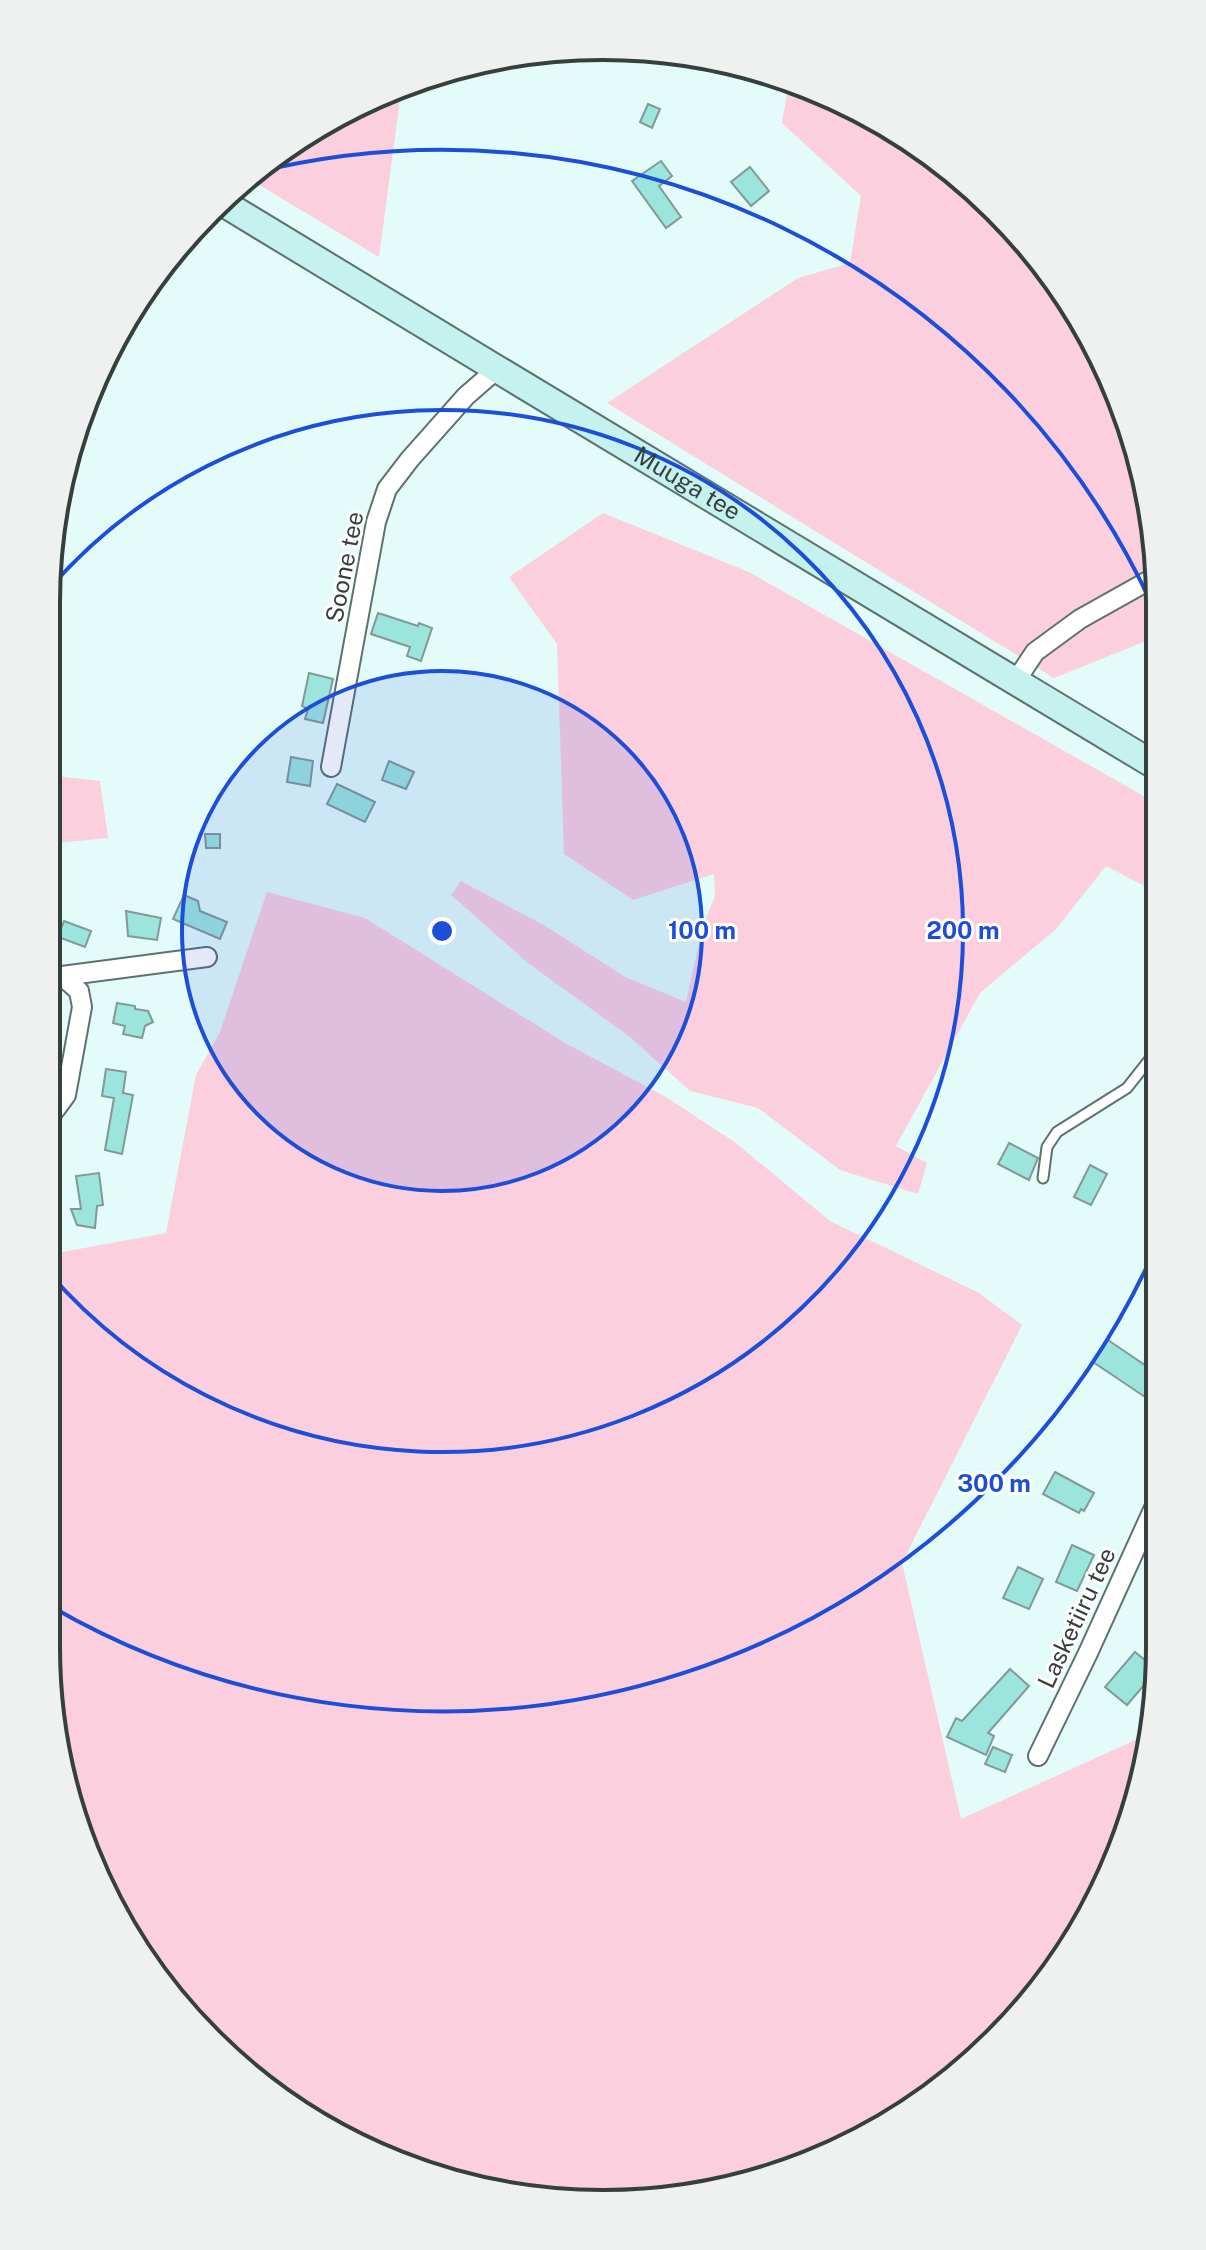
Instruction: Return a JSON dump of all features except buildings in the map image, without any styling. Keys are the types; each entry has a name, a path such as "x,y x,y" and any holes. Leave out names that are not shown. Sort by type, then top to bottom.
{"street":[{"name":"Muuga tee","path":"231,208 1146,760"},
{"name":"Soone tee","path":"331,767 376,522 387,489 466,396 497,369"},
{"path":"1015,682 1035,652 1080,619 1145,582"},
{"path":"60,976 207,957"},
{"path":"60,980 79,991 82,1007 66,1095 60,1103"},
{"name":"Lasketiiru tee","path":"1038,1756 1146,1525"}],"lane":[{"path":"1043,1178 1047,1147 1057,1132 1127,1088 1146,1064"}],"shaded area":[{"path":"787,92 874,133 934,172 961,195 1034,272 1090,363 1117,428 1136,497 1141,532 1146,641 1054,678 607,403 798,278 850,263 861,196 782,123"},
{"path":"400,99 379,257 258,184 332,133"},
{"path":"603,513 749,572 1146,797 1146,887 1106,866 1056,929 980,993 896,1146 927,1163 918,1194 840,1170 758,1108 690,1091 630,1037 528,963 451,895 461,881 547,927 625,977 686,1002 703,925 715,896 714,874 633,900 564,854 557,644 509,577"},
{"path":"60,776 100,781 108,838 60,843"},
{"path":"267,892 365,918 565,1043 666,1097 736,1143 830,1221 979,1293 1022,1325 902,1563 961,1819 1138,1739 1136,1753 1105,1855 1054,1949 1034,1978 987,2031 934,2078 905,2098 811,2149 709,2180 603,2190 497,2180 395,2149 301,2098 272,2078 219,2031 172,1978 152,1949 101,1855 79,1788 65,1718 60,1647 60,1252 166,1233 196,1075 220,1032"}]}
